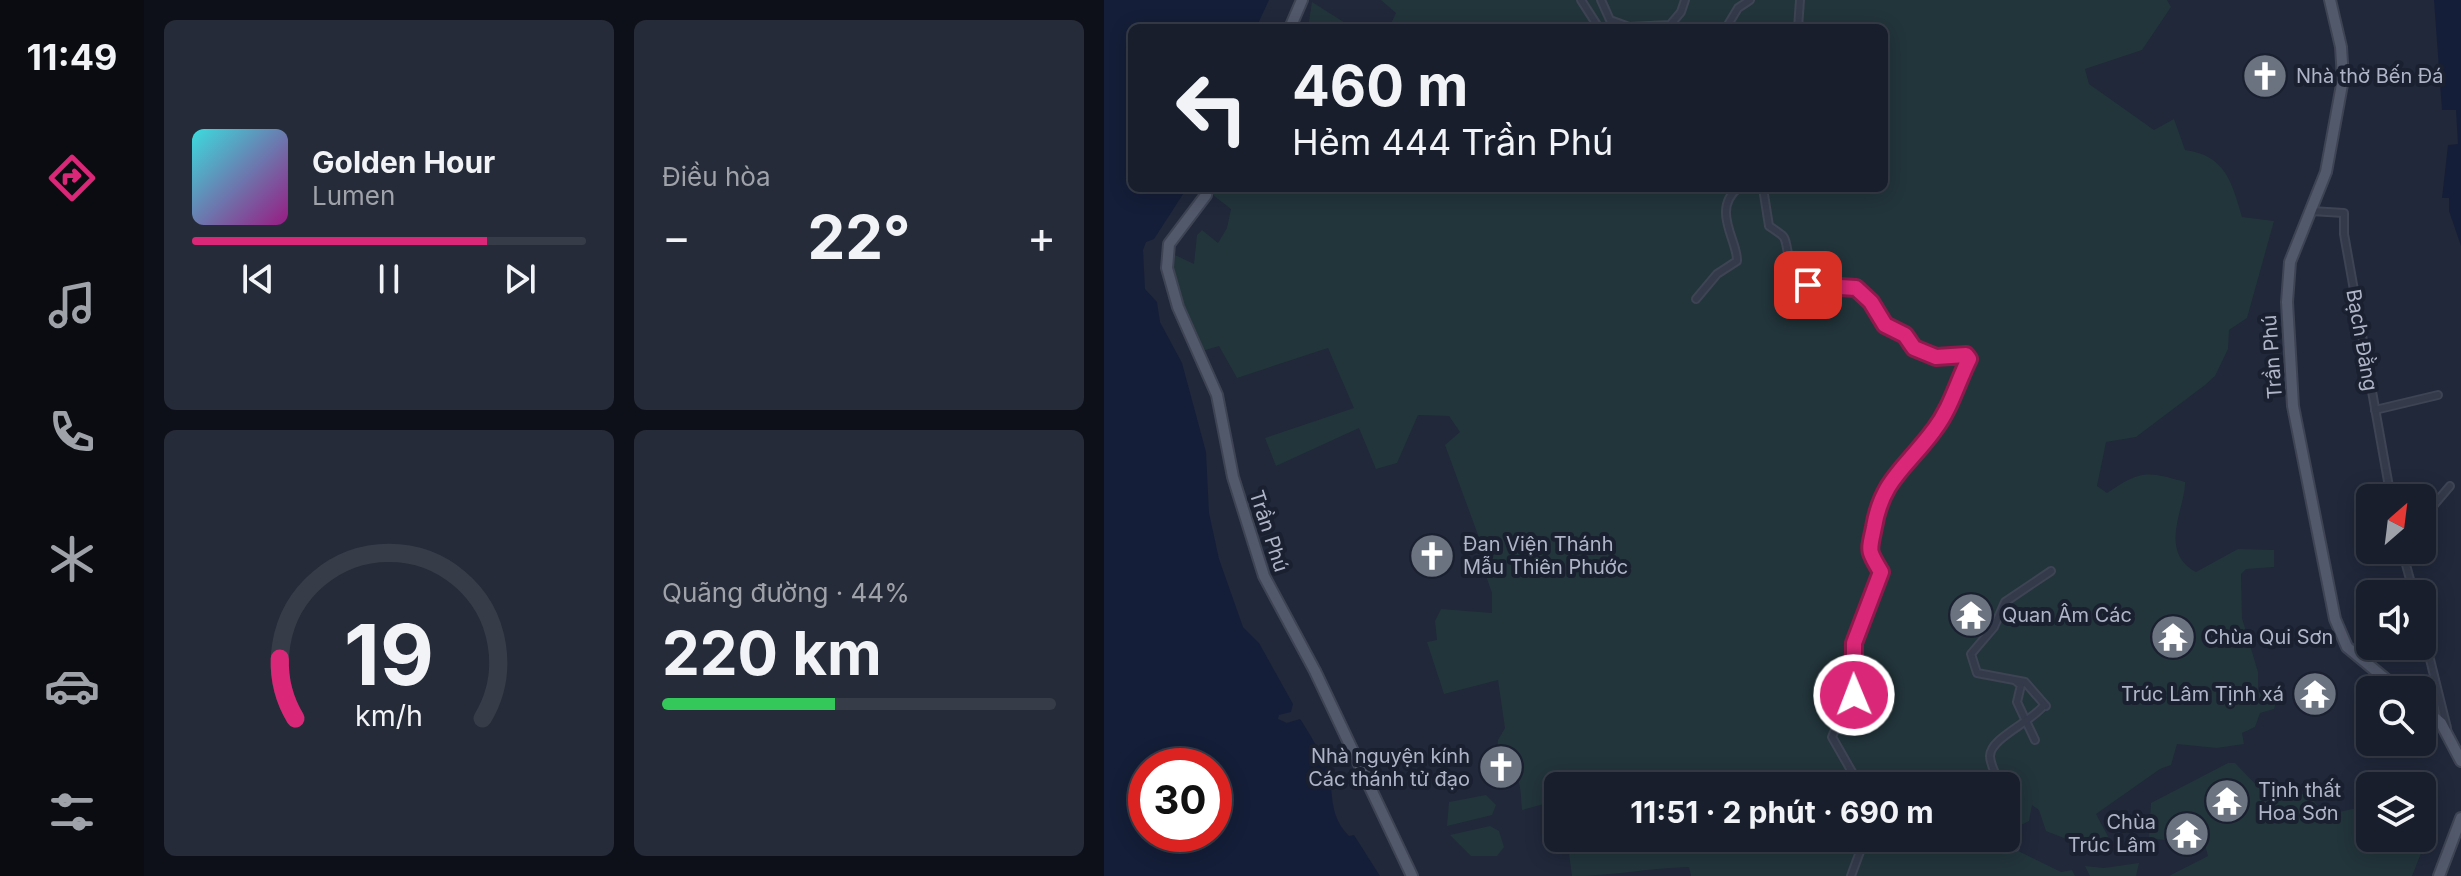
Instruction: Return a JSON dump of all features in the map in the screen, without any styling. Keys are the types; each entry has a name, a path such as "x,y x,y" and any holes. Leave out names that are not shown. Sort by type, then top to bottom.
{"main road":[{"path":"1292,24 1302,0"},
{"name":"Trần Phú","path":"2330,0 2341,47 2343,79 2326,172 2296,243 2287,280 2290,377 2335,619 2347,647 2382,676"},
{"name":"Trần Phú","path":"1206,192 1169,244 1167,268 1172,288 1217,395 1233,477 1263,573 1328,697 1412,876"},
{"path":"2436,721 2446,731 2461,761"},
{"path":"2439,876 2461,818"}],"street":[{"path":"1581,0 1596,24"},
{"path":"1601,0 1610,20 1621,24"},
{"path":"1671,24 1685,0"},
{"path":"1728,24 1738,8 1750,0"},
{"path":"1798,24 1800,0"},
{"path":"1696,299 1717,274 1737,261 1727,220 1728,205 1736,192"},
{"path":"1764,192 1769,226 1781,231 1789,241 1789,257 1808,285 1856,288 1871,302 1885,325 1905,335 1914,348 1936,357 1966,355 1969,359 1958,377 1955,397 1936,428 1888,484 1875,510 1868,546 1881,572 1854,643 1853,703 1838,722 1832,737 1852,772"},
{"name":"Bạch Đằng","path":"2311,211 2344,213 2344,234 2388,484"},
{"path":"2375,410 2438,395"},
{"path":"2436,502 2450,486"},
{"path":"1996,772 1991,750 2045,706 2029,684 1977,673 1971,654 1994,627 2005,602 2051,571"},
{"path":"2430,660 2446,731"},
{"path":"2014,679 2021,685 2017,699 2019,708 2029,722 2035,740"},
{"path":"1851,876 1860,852"}],"shaded area":[{"path":"1381,0 2167,0 2171,7 2142,50 2085,69 2089,84 2154,130 2174,119 2185,150 2209,158 2225,172 2242,217 2274,221 2247,318 2229,330 2228,349 2215,376 2136,437 2106,442 2097,486 2107,493 2128,480 2144,475 2185,482 2176,541 2184,563 2196,572 2238,549 2274,550 2274,567 2246,569 2241,574 2242,618 2258,672 2258,689 2277,699 2274,709 2260,713 2255,727 2242,733 2244,744 2217,748 2177,744 2171,765 2160,769 2096,814 2111,842 2079,844 2046,831 2039,810 2032,805 2029,821 2020,826 2020,772 1544,772 1544,804 1522,810 1518,780 1511,770 1496,763 1498,740 1505,728 1498,680 1444,694 1427,642 1437,640 1435,621 1441,609 1492,613 1492,593 1480,559 1485,554 1445,445 1460,432 1449,416 1418,415 1397,463 1376,469 1359,428 1276,466 1265,438 1354,408 1328,348 1237,378 1219,346 1202,351 1176,291 1173,279 1175,255 1194,264 1197,235 1202,230 1218,243 1227,228 1231,209 1213,195 1213,192 1888,192 1888,24 1391,24 1396,13"},
{"path":"1312,2 1347,24 1309,24"},
{"path":"2228,763 2235,763 2264,793 2308,794 2326,815 2356,808 2356,852 2421,852 2412,876 2169,876 2208,856 2205,845 2149,838 2151,803"},
{"path":"1486,795 1496,805 1492,815 1447,826 1449,802"},
{"path":"1490,826 1499,831 1504,847 1497,856 1471,856 1450,835"},
{"path":"1569,852 2020,852 2061,872 2072,870 2075,876 1691,876 1689,867 1572,876"},
{"path":"2139,863 2136,876 2090,876 2085,866 2104,868"}],"water":[{"path":"1104,0 1269,0 1258,24 1128,24 1128,192 1184,192 1154,239 1146,242 1143,250 1145,289 1157,302 1160,322 1182,363 1206,452 1209,513 1219,559 1243,627 1259,643 1293,704 1291,712 1279,715 1278,719 1287,723 1300,719 1302,722 1326,764 1337,819 1349,836 1354,835 1380,876 1104,876"},
{"path":"2434,0 2461,0 2461,246 2449,211 2449,198 2442,198 2448,145 2458,144 2456,110 2442,110"}],"place":[{"name":"Nhà thờ Bến Đá","path":"2265,76"},
{"name":"Đan Viện Thánh Mẫu Thiên Phước","path":"1432,556"},
{"name":"Quan Âm Các","path":"1971,615"},
{"name":"Chùa Qui Sơn","path":"2173,637"},
{"name":"Trúc Lâm Tịnh xá","path":"2315,694"},
{"name":"Nhà nguyện kính Các thánh tử đạo","path":"1501,767"},
{"name":"Tịnh thất Hoa Sơn","path":"2227,801"},
{"name":"Chùa Trúc Lâm","path":"2187,834"}],"route":[{"path":"1808,285 1856,288 1871,302 1885,325 1905,335 1914,348 1936,357 1966,355 1969,359 1958,377 1955,397 1936,428 1888,484 1875,510 1874,530 1868,546 1869,555 1881,572 1854,643 1854,695"}]}
